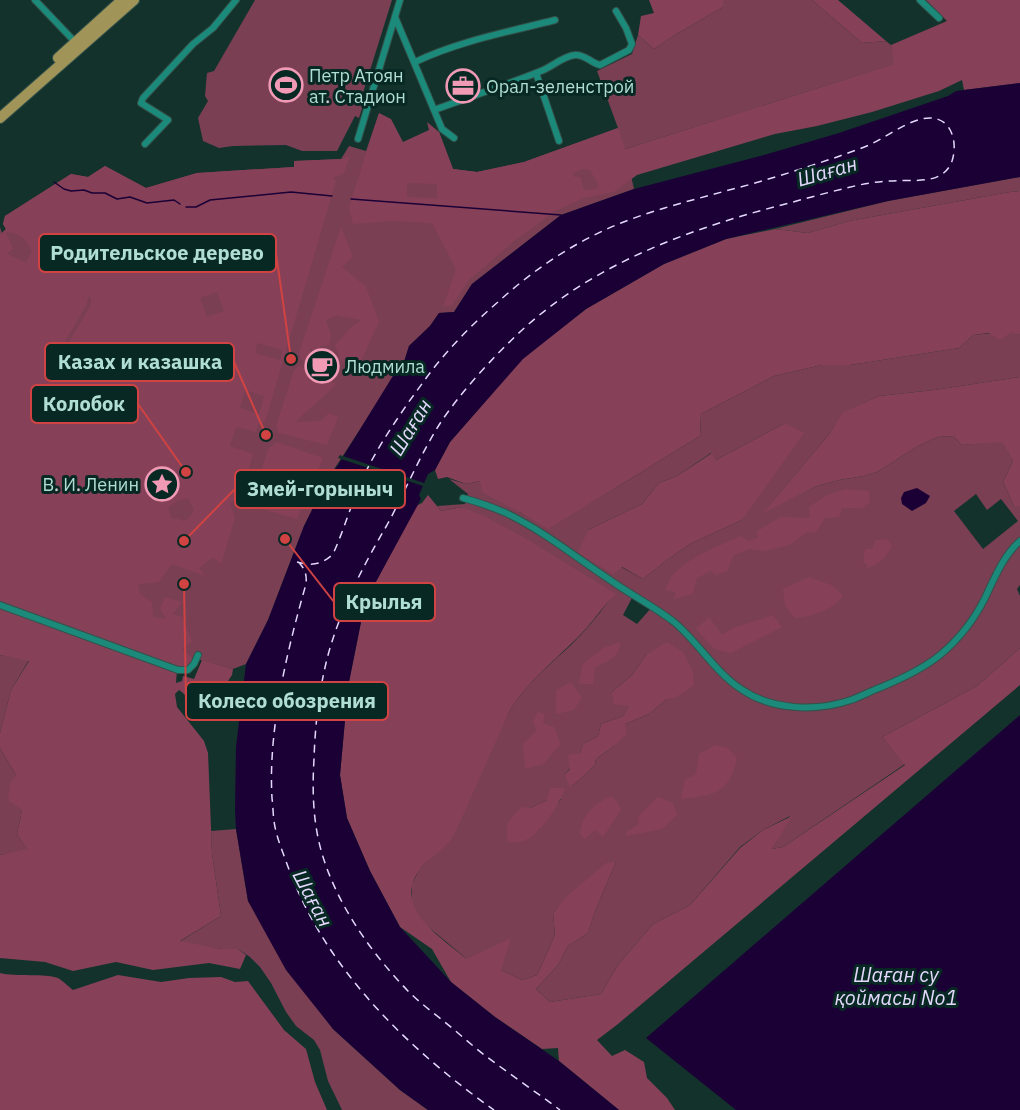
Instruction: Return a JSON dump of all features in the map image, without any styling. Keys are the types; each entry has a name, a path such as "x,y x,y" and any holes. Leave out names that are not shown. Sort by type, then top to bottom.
{"main road":[{"path":"0,118 122,0"},
{"path":"0,109 53,62 134,0"}],"street":[{"path":"35,0 78,45"},
{"path":"145,144 168,120 141,102 143,98 193,44 213,28 236,0"},
{"path":"358,139 400,0"},
{"path":"920,0 939,18"},
{"path":"434,110 536,74 570,56 578,54 585,56 600,65 629,50 632,44 616,11"},
{"path":"395,16 442,129 454,138"},
{"path":"415,62 460,44 555,20"},
{"path":"536,74 559,141"},
{"path":"463,498 506,513 545,536 673,621 739,688 766,702 787,706 810,707 849,700 915,671 938,657 963,632 1010,551 1020,541"},
{"path":"0,605 178,670 188,670 198,655"}],"shaded area":[{"name":"Петр Атоян ат. Стадион","path":"255,0 392,0 362,96 365,98 359,118 355,116 337,151 302,151 286,145 219,148 203,141 198,118 208,101 205,96 207,73 214,71"},
{"path":"649,0 723,0 723,7 654,49 638,35 641,16 654,13"},
{"path":"723,0 812,0 862,43 886,41 891,45 895,64 625,149 634,189 561,215 472,284 454,312 439,313 430,326 409,346 404,362 327,480 304,526 268,620 246,664 233,669 186,656 0,593 0,227 2,233 6,229 3,224 5,216 71,174 88,177 105,166 146,188 197,173 294,167 294,161 341,159 349,146 366,151 379,113 399,149 439,132 453,169 477,172 524,162 618,128 597,71 632,54 638,35 654,49 723,7"},
{"path":"812,0 838,0 886,41 862,43"},
{"path":"926,0 1020,0 1020,83 964,90 962,80 939,91 872,112 775,134 637,175 614,192 584,198 555,211 514,241 469,280 452,305 443,307 456,269 432,223 393,221 353,224 349,207 379,113 391,119 403,142 429,130 427,122 439,132 453,169 477,172 524,162 618,128 625,149 894,64 891,45 947,21","holes":["582,169 590,170 599,186 596,189 584,190 580,177 574,177 573,173","407,183 437,184 437,198 407,197"]},
{"path":"350,156 344,173 333,178 336,181 265,422 258,425 256,432 236,427 230,446 253,454 242,494 230,503 235,518 221,564 213,557 199,568 205,576 172,564 159,582 138,584 140,594 152,602 153,617 166,619 160,608 165,597 182,602 173,614 182,617 192,641 182,650 192,657 192,663 186,668 177,669 176,683 182,681 183,676 194,679 202,660 233,669 226,684 214,691 239,693 237,714 226,719 210,718 179,690 175,694 177,707 204,741 208,753 212,853 221,916 180,941 222,949 238,949 246,955 240,969 209,963 153,970 116,962 73,971 45,962 0,958 0,855 27,849 17,834 22,810 8,800 10,783 16,775 0,748 0,733 11,690 29,661 0,655 0,235 6,229 3,224 5,216 71,174 88,177 105,166 146,188 197,173 294,167 294,161 342,159","holes":["6,232 22,237 32,251 26,263 7,254 13,249","217,292 224,311 207,317 200,298","88,297 91,297 91,305 66,347 67,356 58,366 50,365 52,352 61,348 87,304","257,343 283,350 280,360 255,353","245,390 264,396 259,414 240,408","189,499 194,509 190,517 184,521 172,519 168,507 179,500"]},
{"path":"1020,177 1020,191 849,221 808,233 775,229 888,201"},
{"path":"1020,191 1020,335 1012,332 1000,340 989,333 973,335 959,348 850,365 822,365 774,376 701,414 700,436 548,529 482,492 480,481 466,484 447,477 438,479 435,470 450,442 522,359 586,309 664,264 726,239 775,229 808,233 849,221"},
{"path":"341,227 353,257 342,267 366,287 379,322 361,361 341,362 335,345 350,328 361,320 336,315 326,320 331,335 329,345 321,346 317,352 310,348 310,362 301,360 299,353"},
{"path":"1012,331 1020,335 1020,377 879,396 844,412 830,433 765,511 817,486 877,472 918,446 938,437 953,436 962,445 1002,441 1013,461 1003,482 1014,506 1020,506 1020,585 1017,589 1020,596 1020,648 977,686 882,737 905,764 783,847 772,849 790,816 763,830 740,847 690,905 653,924 617,966 601,994 550,1002 536,989 558,965 568,946 588,933 616,862 583,885 553,913 555,935 537,975 522,980 501,970 467,959 426,925 416,912 412,901 412,884 419,870 432,856 509,712 522,693 570,646 610,599 462,507 441,511 437,506 465,504 468,494 449,479 466,484 480,481 521,513 548,528 700,436 701,414 774,376 822,365 850,365 959,348 973,335","holes":["785,423 742,520 690,544 643,579 621,567 588,530 642,504 659,483 677,476 711,453 716,460","976,494 987,510 1001,499 1018,521 983,549 954,511","633,596 652,607 637,624 623,615","646,655 667,699 649,714 625,724 614,746 596,759 595,765 575,784 569,785 564,775 576,761 583,744 598,736 601,724 623,716 630,705 612,692 632,675","561,799 538,831 530,808 547,800"]},
{"path":"299,366 337,384 295,422 321,421 329,413 338,417 327,445 279,433 276,426 294,370"},
{"path":"1020,377 1020,506 1014,506 1003,482 1013,461 1002,442 962,445 953,436 938,437 918,446 877,472 817,486 763,513 830,433 843,412 879,396"},
{"path":"785,423 804,433 742,520 690,544 643,579 622,567 613,574 578,553 588,530 642,504 659,483 677,476 712,453 716,460"},
{"path":"277,442 323,458 297,519 255,507 253,497 268,449"},
{"path":"846,489 869,491 870,502 862,508 842,508 839,517 825,518 815,533 807,532 790,545 764,551 749,549 733,556 727,571 716,575 711,571 697,578 693,594 674,599 676,592 665,590 677,570 694,558 741,536 748,541 758,538 757,531 781,517 810,518 809,507 825,496"},
{"path":"428,495 441,511 462,507 484,516 525,538 616,594 517,700 509,712 456,831 448,843 421,868 413,882 412,896 415,908 423,920 467,959 511,938 501,970 522,980 537,975 555,935 553,913 566,897 606,863 616,862 588,933 568,946 558,965 536,989 550,1002 601,994 617,966 653,924 690,905 740,848 763,830 792,816 772,849 783,847 905,765 882,737 977,686 1020,648 1020,685 597,1040 612,1056 625,1050 644,1062 647,1078 667,1098 675,1110 619,1110 559,1061 558,1048 542,1049 495,1017 451,982 432,949 400,927 370,871 347,818 340,775 348,687 365,602 416,506 422,503"},
{"path":"887,539 892,546 888,554 867,568 867,564 863,563 865,549 872,549 876,540"},
{"path":"809,577 831,585 843,595 835,605 829,608 816,614 795,618 785,606 783,589"},
{"path":"773,615 782,627 731,653 714,649 696,629 709,617 722,635 733,628"},
{"path":"620,642 616,655 595,667 593,684 579,684 583,664 603,648"},
{"path":"667,642 683,652 693,672 694,685 675,698 667,699 649,714 625,724 626,735 596,759 595,765 575,784 569,786 564,775 570,769 568,755 580,753 583,744 598,736 601,724 623,716 629,706 614,704 612,692 632,675 646,655"},
{"path":"0,655 29,660 11,690 0,733"},
{"path":"571,682 582,698 574,710 556,714 556,690"},
{"path":"538,712 545,714 543,723 554,727 561,744 543,764 525,769 523,744 537,730 533,722"},
{"path":"716,745 728,748 737,758 729,779 718,791 711,794 681,799 685,780 696,774 699,754"},
{"path":"0,748 16,775 22,810 17,834 28,850 0,855"},
{"path":"550,788 565,788 548,819 529,838 523,841 508,842 507,826 511,819 522,807 530,808 547,800"},
{"path":"612,796 621,810 603,837 595,830 585,839 580,834 586,815 600,802"},
{"path":"658,797 673,803 677,815 662,829 626,836 626,832 639,824 638,817"},
{"path":"236,829 248,901 333,1029 400,1090 428,1110 342,1110 328,1081 320,1050 314,1040 296,1026 260,967 238,949 222,949 179,942 221,916 211,831"},
{"path":"0,973 58,978 73,990 118,975 161,982 221,977 235,982 248,981 284,1030 306,1049 315,1082 327,1110 0,1110"}],"water":[{"name":"Шаған","path":"1020,83 1020,177 888,201 726,239 664,264 586,309 523,359 450,442 435,470 428,474 419,495 421,499 365,602 348,687 340,775 347,818 370,871 400,927 451,982 495,1017 559,1061 619,1110 428,1110 400,1090 333,1029 286,970 248,901 236,829 236,747 246,664 268,620 304,526 327,480 399,366 404,362 409,346 430,326 439,313 454,312 472,284 561,215 634,189 839,133 948,96 956,91"},
{"path":"917,488 930,496 926,503 912,511 902,504 901,498 904,492"},
{"name":"Шаған су қоймасы No1","path":"1020,715 1020,1110 736,1110 646,1038"}],"pier":[{"path":"340,455 427,484 426,487 338,458"}],"waterway":[{"path":"54,182 71,191 105,193 117,199 130,197 147,203 174,200 180,204"},
{"path":"186,207 196,207 210,200 291,192 332,196"},
{"path":"351,199 561,215"}],"ferry route":[{"path":"297,562 316,564 333,554 358,489 372,460 395,422 429,374 483,315 526,278 556,257 588,238 634,218 837,157 869,145 915,121 938,119 944,122 952,133 954,147 952,161 948,169 935,178 859,185 720,223 684,235 615,266 550,306 488,364 466,388 439,425 361,573 338,624 327,659 320,696 315,734 313,797 324,860 339,896 348,914 371,947 409,992 483,1054 560,1110"},
{"path":"298,562 305,572 306,584 280,690 273,745 272,798 275,827 281,848 303,902 323,938 372,1003 430,1060 494,1110"}],"place":[{"name":"Петр Атоян ат. Стадион","path":"286,85"},
{"name":"Орал-зеленстрой","path":"463,86"},
{"name":"Родительское дерево","path":"291,359"},
{"name":"Людмила","path":"322,366"},
{"name":"Казах и казашка","path":"266,435"},
{"name":"Колобок","path":"186,472"},
{"name":"В. И. Ленин","path":"162,484"},
{"name":"Крылья","path":"285,539"},
{"name":"Змей-горыныч","path":"184,541"},
{"name":"Колесо обозрения","path":"184,584"}]}
